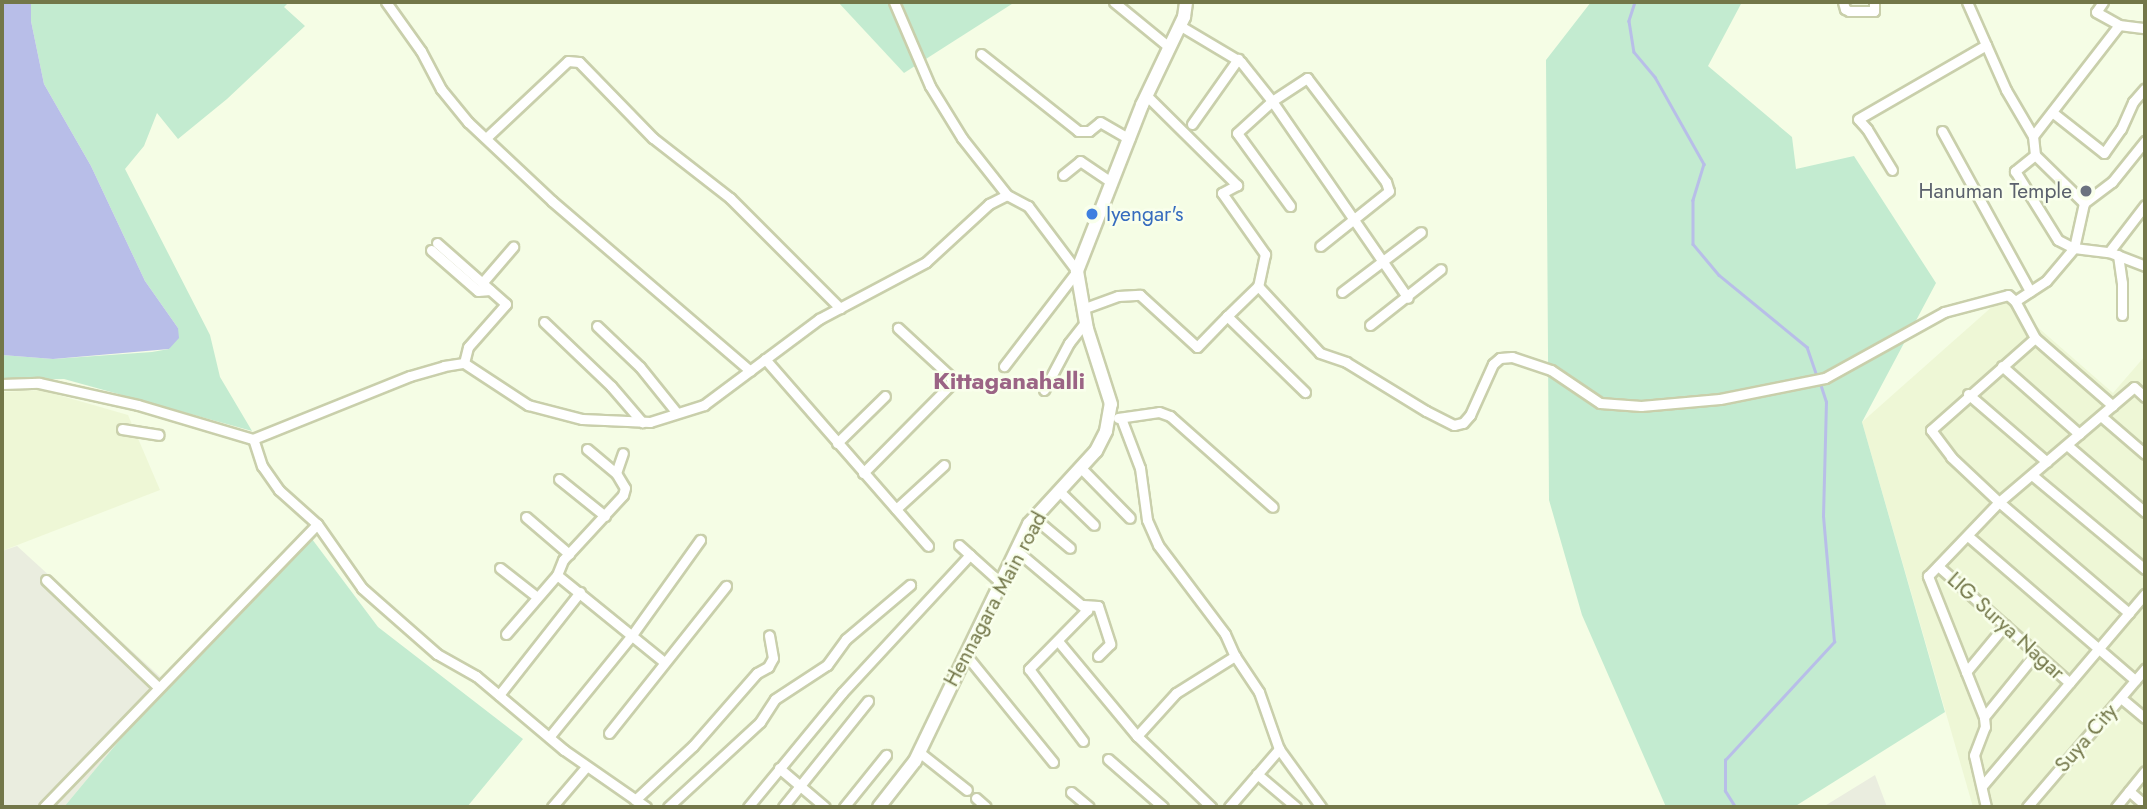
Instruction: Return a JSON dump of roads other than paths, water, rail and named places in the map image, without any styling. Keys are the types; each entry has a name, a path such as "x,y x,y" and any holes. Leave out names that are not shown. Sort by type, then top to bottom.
{"street":[{"path":"386,2 421,51 440,89 486,138 552,201 750,371"},
{"path":"894,2 930,86 962,138 1007,195 1028,206 1077,271"},
{"path":"1114,2 1169,47"},
{"path":"1003,366 1077,271 1111,182 1179,25 1186,2"},
{"path":"1843,2 1845,9 1849,11 1874,12 1874,2"},
{"path":"1967,2 2006,90 2033,135 2035,155 2084,203"},
{"path":"2103,2 2096,12 2119,26 2145,28"},
{"path":"1179,25 1238,59 1272,101 1408,298"},
{"path":"2033,135 2068,87 2119,26"},
{"path":"1892,170 1858,119 1986,45"},
{"path":"981,54 1078,131 1088,131 1100,121 1129,139"},
{"path":"1192,124 1238,59"},
{"path":"486,138 568,61 579,62 653,138 730,198 840,308"},
{"path":"1290,206 1237,133 1272,101 1307,78 1389,191 1320,246"},
{"path":"2052,112 2104,153 2121,129 2133,102 2145,88"},
{"path":"1044,390 1086,314 1118,296 1140,295 1197,347 1258,286 1265,254 1222,193 1237,185 1147,96"},
{"path":"1942,131 2030,291"},
{"path":"2015,301 2046,281 2074,248 2084,203 2112,182 2145,141"},
{"path":"2035,155 2015,171 2058,240 2074,248 2113,254 2145,267"},
{"path":"1063,175 1080,161 1111,182"},
{"path":"2,384 39,383 138,405 253,439 410,376 464,363 528,405 582,419 650,422 704,405 819,319 926,262 989,204 1007,195"},
{"path":"2113,254 2145,205"},
{"path":"1342,292 1421,232"},
{"path":"433,246 478,291 486,287 513,247"},
{"path":"2113,254 2122,283 2122,315"},
{"path":"1370,325 1408,298 1441,269"},
{"name":"Hennagara Main road","path":"879,807 919,752 941,701 1034,517 1096,451 1115,418 1077,271"},
{"path":"1258,286 1320,353 1346,362 1454,425 1463,423 1470,415 1493,364 1500,358 1512,357 1550,370 1600,403 1641,405 1720,399 1825,378 1944,312 2008,295 2015,301 2035,338 2113,405"},
{"path":"464,363 468,347 506,304 486,287"},
{"path":"1227,316 1306,392"},
{"path":"544,322 611,386 642,422"},
{"path":"597,326 640,367 677,413"},
{"path":"863,473 952,383 950,376 898,328"},
{"path":"2035,338 1968,394 1931,430 1951,457 1999,502 2129,614"},
{"path":"765,359 928,547"},
{"path":"2002,366 2079,434"},
{"name":"LIG Surya Nagar","path":"2145,397 2134,387 1999,502 1938,566 2070,683 2145,594"},
{"path":"1968,394 2047,462"},
{"path":"837,443 885,396"},
{"path":"1273,507 1170,416 1159,412 1115,418 1140,468 1147,520 1158,545 1225,634 1235,656 1259,692 1279,748 1321,807"},
{"path":"2101,416 2145,454"},
{"path":"122,429 159,435"},
{"path":"253,439 262,466 279,490 317,524 362,588 437,654 476,676 586,767 646,807"},
{"path":"2067,445 2145,512"},
{"path":"506,634 557,575 558,568 569,554 623,495 625,488 616,472 587,449"},
{"path":"616,472 622,453"},
{"path":"896,509 944,465"},
{"path":"1080,467 1130,518"},
{"path":"2032,475 2145,569"},
{"path":"559,479 604,516"},
{"path":"1058,490 1094,525"},
{"path":"526,517 569,554"},
{"path":"1034,517 1069,548"},
{"path":"44,807 317,524"},
{"path":"1968,536 2136,680"},
{"path":"550,736 632,635 700,540"},
{"path":"959,544 1000,582"},
{"path":"1017,551 1087,610 1031,665 1030,672 1083,741"},
{"path":"748,807 779,768 970,555"},
{"path":"1938,566 1928,576 1929,582 1984,717 1985,727 1975,755 1986,807"},
{"path":"500,568 537,597"},
{"path":"557,575 664,663"},
{"path":"46,580 158,687"},
{"path":"668,807 760,722 775,699 827,664 846,639 911,585"},
{"path":"609,733 726,586"},
{"path":"499,695 580,592"},
{"path":"1083,605 1098,606 1110,644 1098,656"},
{"path":"1966,672 2005,625"},
{"path":"635,800 693,746 757,673 768,667 773,658 768,635"},
{"path":"1058,641 1137,736 1211,807"},
{"path":"1984,717 2036,653"},
{"path":"966,655 1053,762"},
{"path":"1137,736 1176,693 1235,656"},
{"name":"Suya City","path":"2027,807 2145,669"},
{"path":"1982,786 2070,683"},
{"path":"2121,698 2145,718"},
{"path":"783,807 868,701"},
{"path":"1229,807 1279,748"},
{"path":"919,752 967,790"},
{"path":"844,807 886,755"},
{"path":"1108,760 1163,807"},
{"path":"552,807 586,767"},
{"path":"779,768 825,807"},
{"path":"2116,807 2145,771"},
{"path":"1257,774 1296,807"},
{"path":"2129,791 2145,805"},
{"path":"1071,792 1088,807"},
{"path":"976,798 986,807"}],"water":[{"path":"2,2 31,2 31,21 44,84 91,166 145,281 178,328 179,338 169,349 53,359 2,355"}],"waterway":[{"path":"1635,2 1629,21 1634,52 1655,77 1704,164 1693,200 1693,244 1719,275 1807,347 1817,376"},
{"path":"1735,807 1725,791 1725,760 1834,642 1823,516 1826,402 1820,383"}],"place":[{"name":"Hanuman Temple","path":"2086,191"},
{"name":"Iyengar's","path":"1092,214"}],"district":[{"name":"Kittaganahalli","path":"1009,381"}]}
